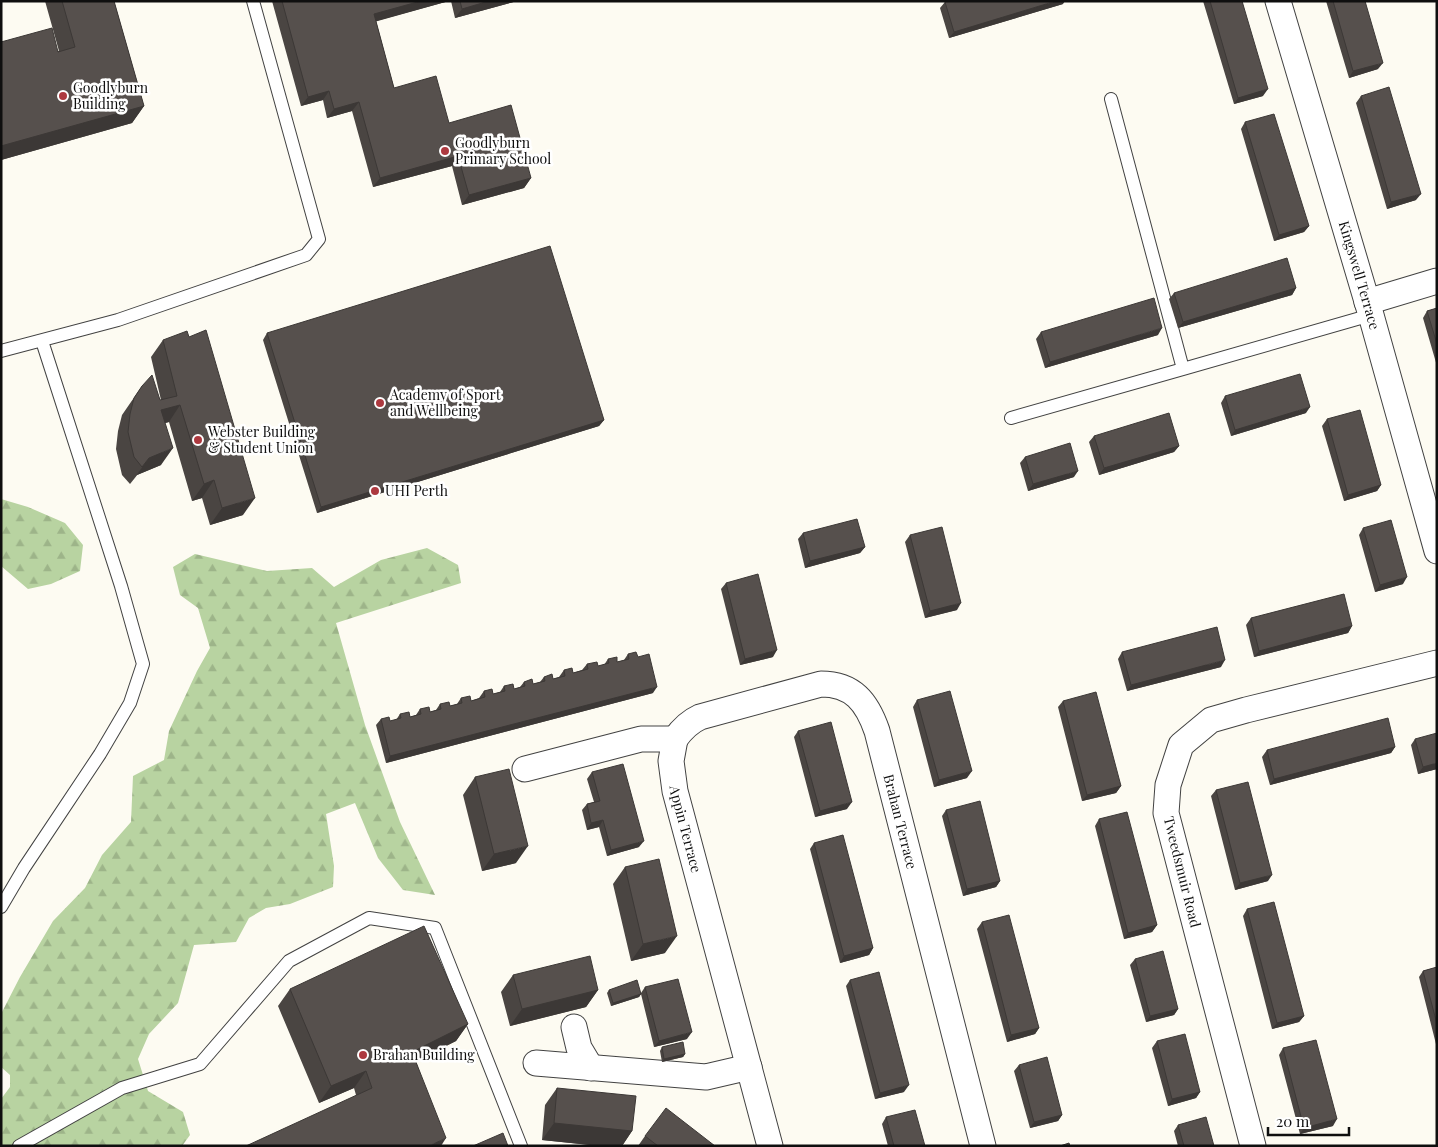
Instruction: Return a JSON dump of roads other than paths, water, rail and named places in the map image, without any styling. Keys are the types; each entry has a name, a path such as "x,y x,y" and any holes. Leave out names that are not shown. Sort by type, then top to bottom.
{"street":[{"name":"Kingswell Terrace","path":"1278,1 1369,309 1437,550"},
{"path":"1369,309 1437,280"},
{"name":"Tweedsmuir Road","path":"1253,1146 1166,813 1168,784 1180,746 1211,720 1437,664"},
{"name":"Brahan Terrace","path":"675,739 691,721 700,717 821,684 835,684 848,690 858,697 866,707 873,718 877,731 983,1146"},
{"path":"525,769 641,739 675,739"},
{"name":"Appin Terrace","path":"675,739 671,761 675,791 770,1146"},
{"path":"574,1027 579,1048 591,1068"},
{"path":"536,1062 706,1077 749,1067"}],"lane":[{"path":"1,351 118,320 306,255 319,239 253,1"},
{"path":"1111,99 1183,369"},
{"path":"1011,418 1183,369 1369,309"},
{"path":"1,907 24,868 100,754 130,703 142,664 121,586 42,341"},
{"path":"19,1146 122,1088 200,1064 289,961 368,918 434,928 521,1146"}],"place":[{"name":"Goodlyburn Building","path":"63,96"},
{"name":"Goodlyburn Primary School","path":"445,151"},
{"name":"Academy of Sport and Wellbeing","path":"380,403"},
{"name":"Webster Building & Student Union","path":"198,440"},
{"name":"UHI Perth","path":"375,491"},
{"name":"Brahan Building","path":"363,1055"}]}
